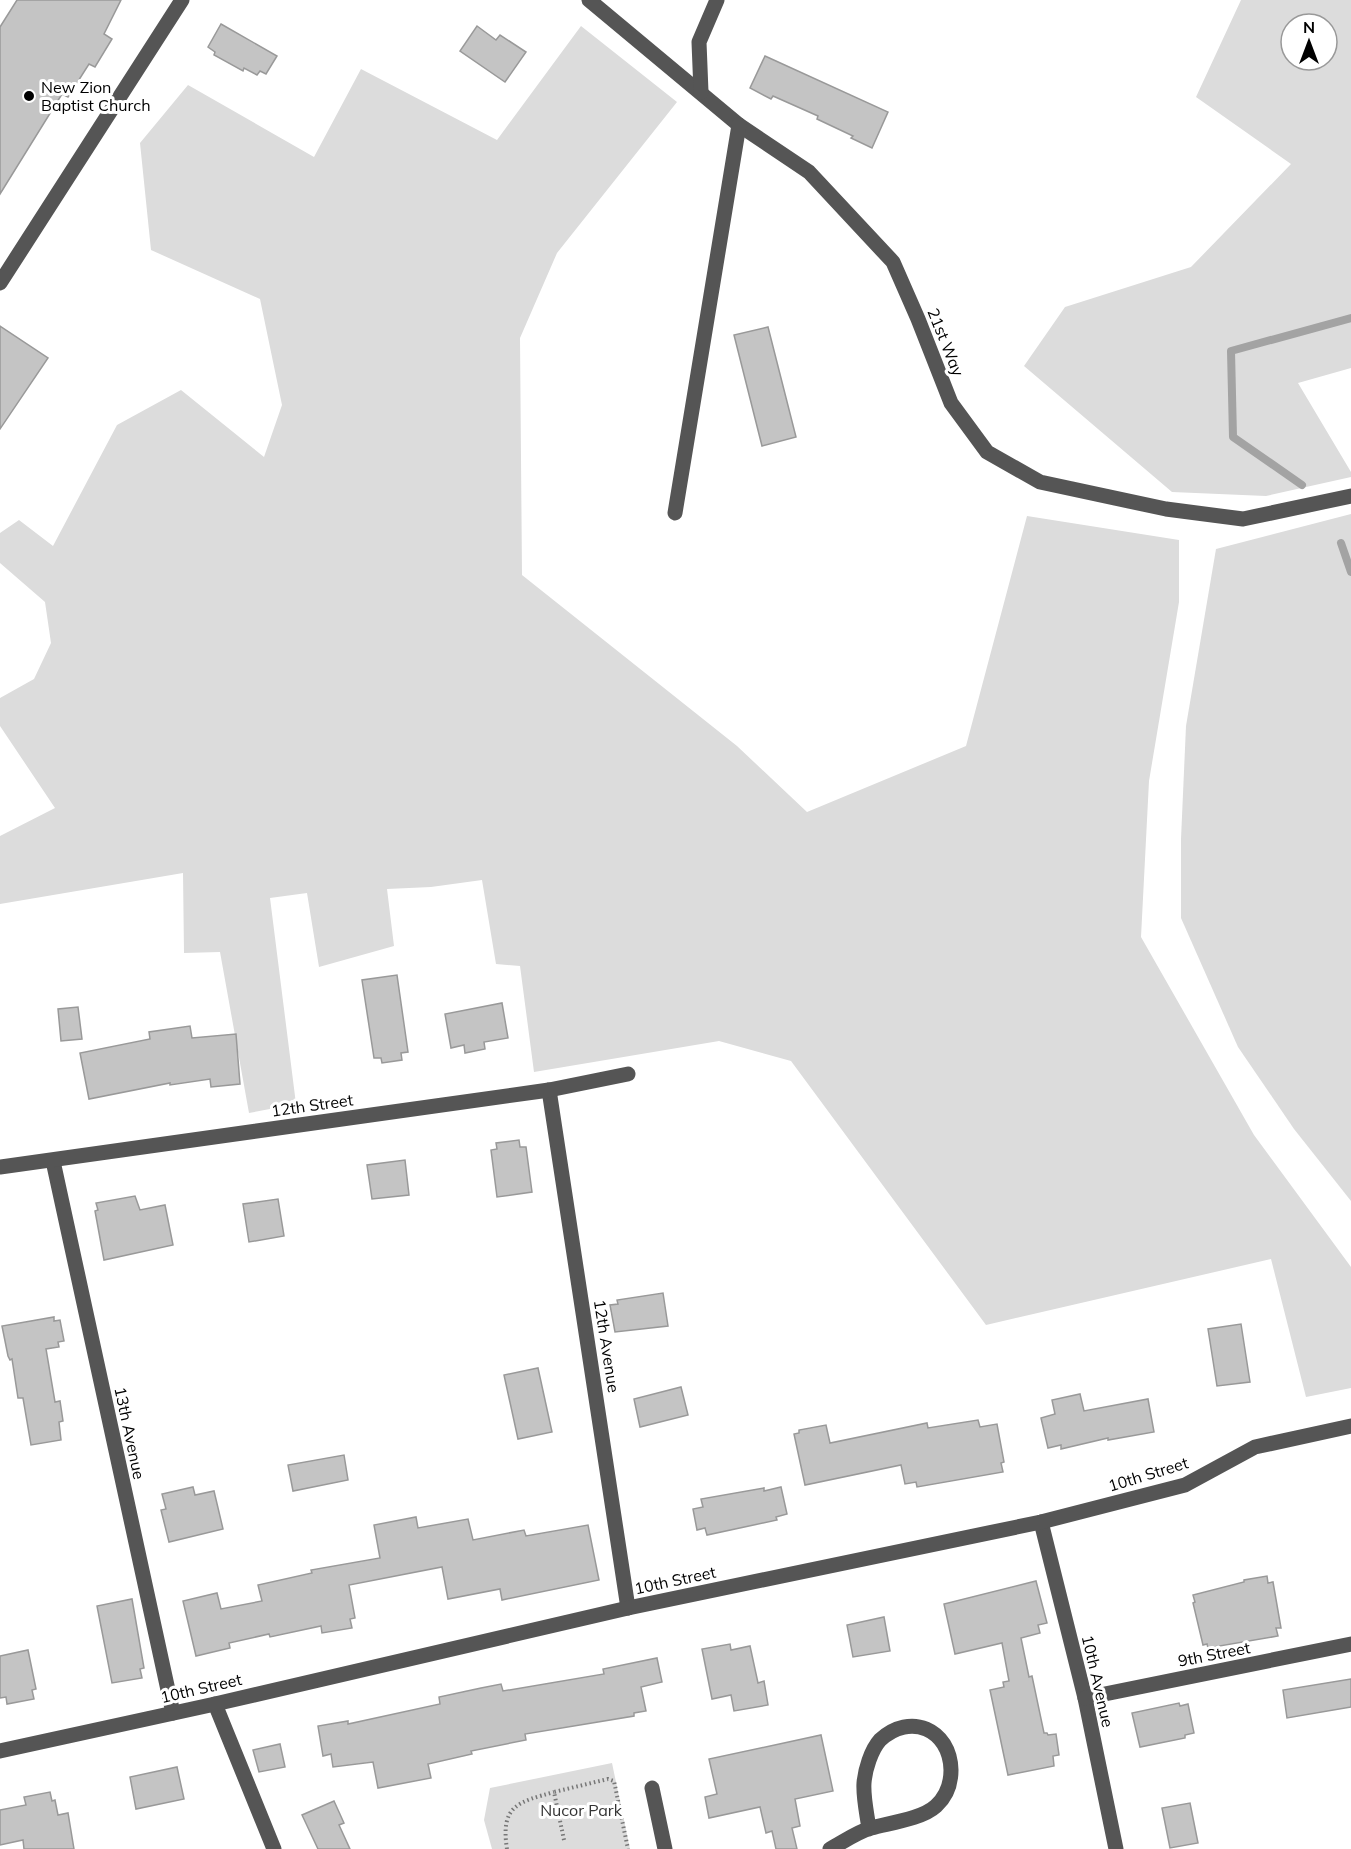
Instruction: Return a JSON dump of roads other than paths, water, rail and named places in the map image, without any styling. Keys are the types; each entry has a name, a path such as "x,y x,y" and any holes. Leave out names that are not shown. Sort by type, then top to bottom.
{"street":[{"path":"0,283 5,266 182,0"},
{"name":"21st Way","path":"589,0 739,125 809,172 893,262 951,403 987,452 1040,482 1166,509 1243,519 1351,496"},
{"path":"702,92 699,42 717,0"},
{"path":"675,513 739,125"},
{"name":"12th Street","path":"0,1167 549,1089 628,1074"},
{"name":"12th Avenue","path":"549,1089 628,1608"},
{"name":"13th Avenue","path":"53,1161 173,1713"},
{"name":"10th Street","path":"0,1750 215,1704 628,1608 1041,1522 1185,1485 1256,1447 1351,1426"},
{"name":"10th Avenue","path":"1041,1522 1085,1698 1116,1849"},
{"name":"9th Street","path":"1085,1698 1351,1644"},
{"path":"215,1704 274,1849"},
{"path":"830,1849 869,1829 912,1817 934,1808 944,1797 950,1786 949,1752 941,1739 929,1729 916,1726 902,1728 879,1742 868,1766 864,1784 869,1829"},
{"path":"652,1788 665,1849"}],"waterway":[{"path":"1302,485 1233,437 1231,351 1351,318"},
{"path":"1341,543 1351,572"}],"place":[{"name":"New Zion Baptist Church","path":"29,96"}],"park label":[{"name":"Nucor Park","path":"581,1810"}]}
